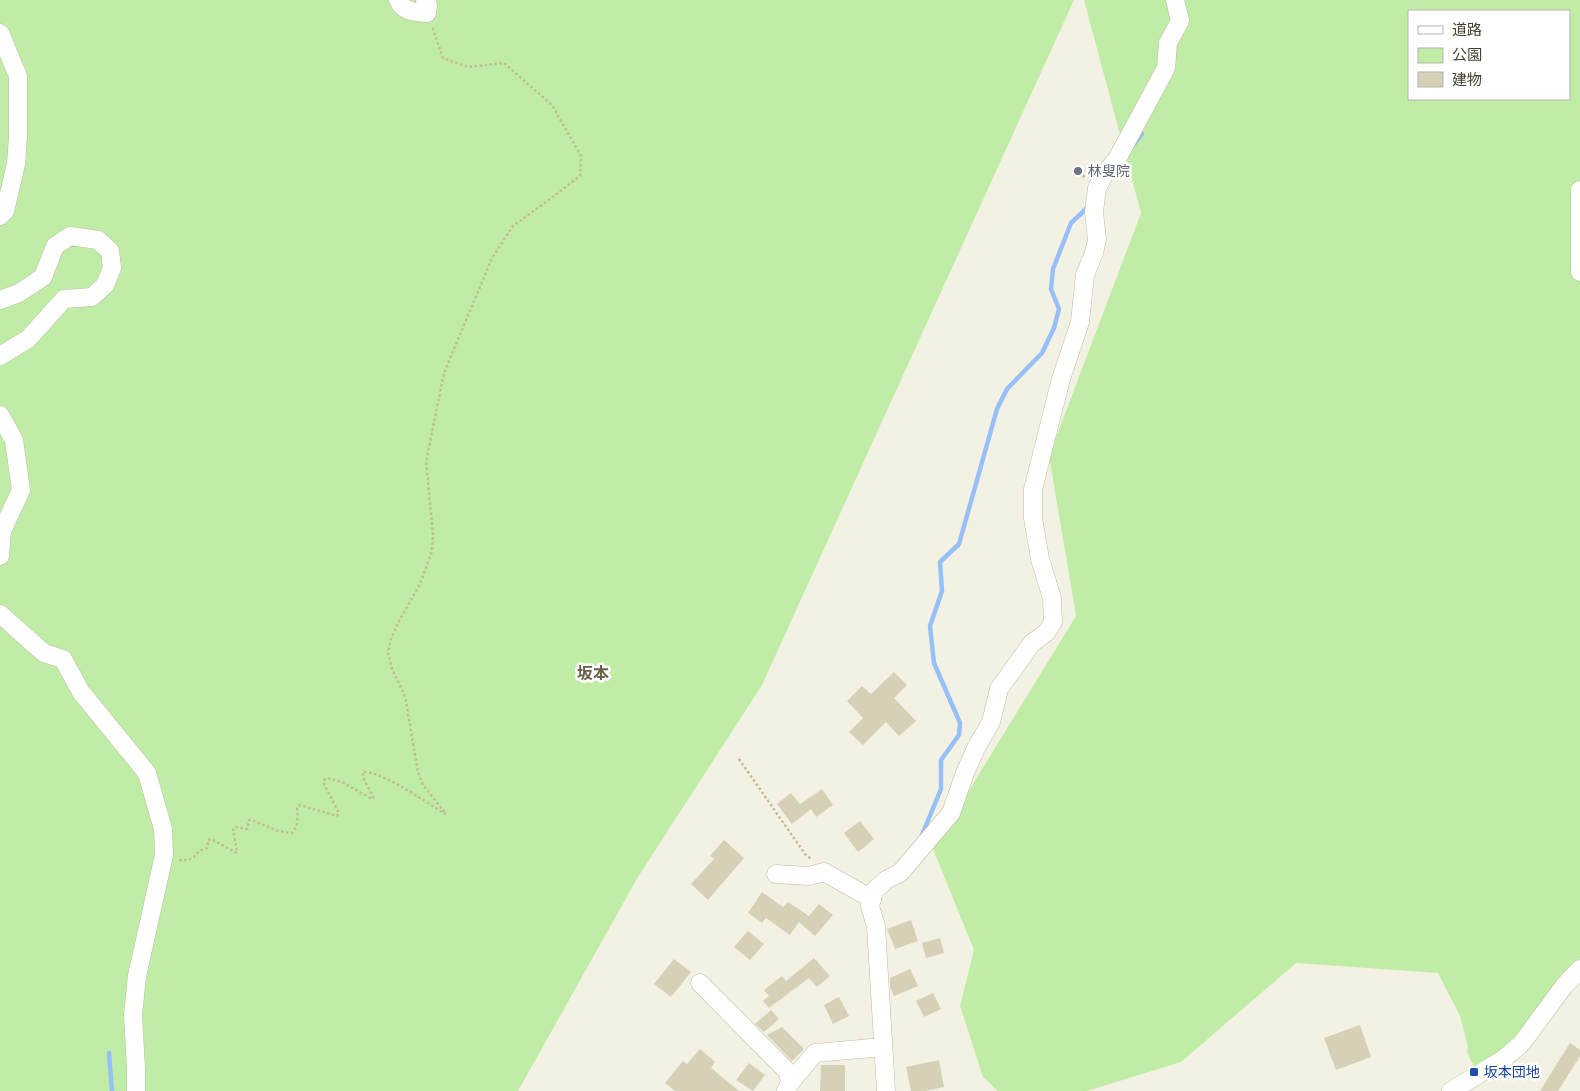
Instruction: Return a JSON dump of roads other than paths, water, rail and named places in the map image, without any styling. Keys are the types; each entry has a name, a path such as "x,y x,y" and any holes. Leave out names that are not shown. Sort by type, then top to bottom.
{"street":[{"path":"398,0 409,11 426,7"},
{"path":"886,1091 876,926 870,906 874,891 886,880 900,873 951,813 965,773 976,748 991,722 999,689 1032,644 1046,633 1053,622 1052,598 1040,559 1033,518 1033,489 1060,379 1073,348 1080,322 1085,275 1097,240 1095,206 1097,188 1105,173 1117,159 1166,68 1168,44 1180,21 1175,0"},
{"path":"0,33 18,76 18,137 16,164 5,211 0,216"},
{"path":"1580,190 1580,272"},
{"path":"0,300 19,294 43,276 55,246 70,236 98,240 110,251 112,268 105,284 92,297 64,299 28,339 0,356"},
{"path":"0,415 14,440 21,490 2,531 0,556"},
{"path":"0,614 44,653 63,660 81,692 147,773 162,829 164,854 137,976 133,1015 136,1091"},
{"path":"776,874 809,876 824,872 872,899"},
{"path":"1451,1091 1502,1060 1522,1043 1564,986 1580,969"},
{"path":"700,983 788,1072 788,1087"},
{"path":"788,1087 815,1053 884,1047"}],"waterway":[{"path":"1132,147 1142,134"},
{"path":"922,835 941,789 941,760 959,735 960,723 934,663 930,626 942,591 940,562 959,544 997,409 1007,389 1042,353 1054,328 1059,309 1051,289 1053,269 1071,223 1089,206"},
{"path":"109,1053 112,1091"}],"place":[{"name":"林叟院","path":"1078,171"},
{"name":"坂本団地","path":"1474,1072"}],"district":[{"name":"坂本","path":"593,673"}]}
